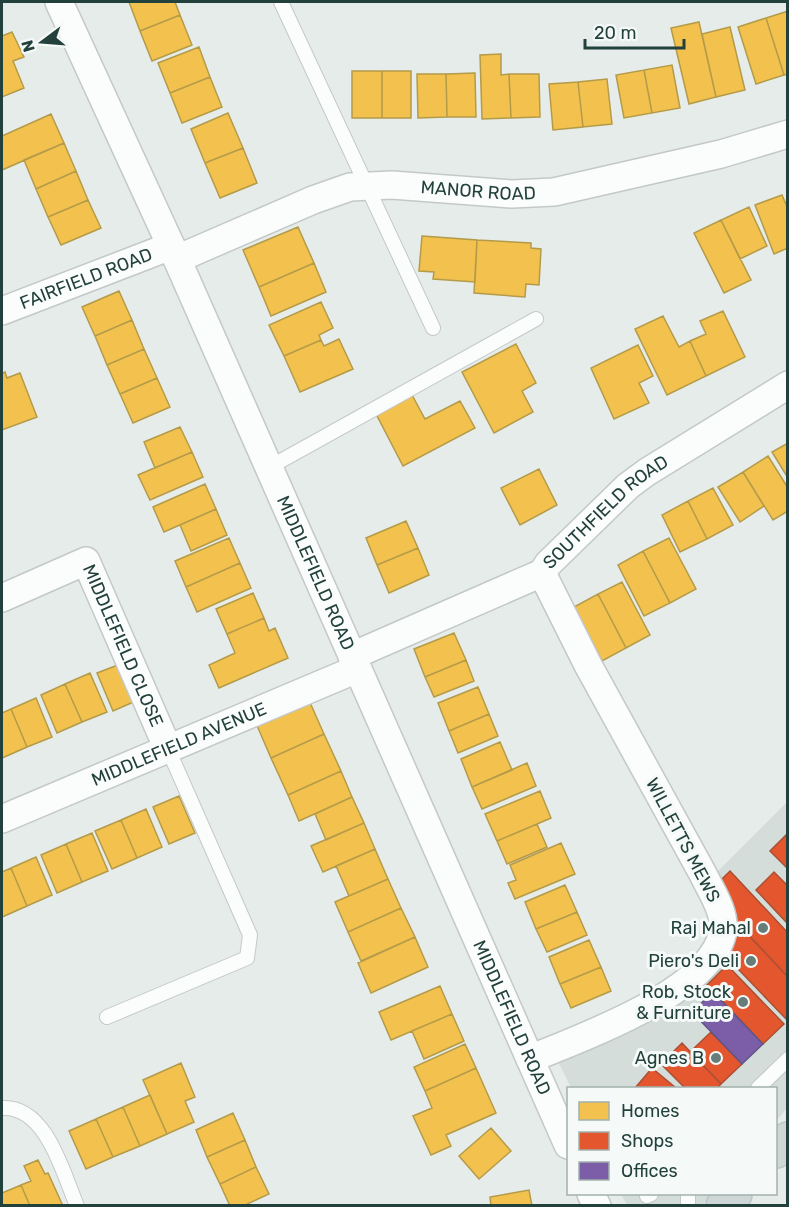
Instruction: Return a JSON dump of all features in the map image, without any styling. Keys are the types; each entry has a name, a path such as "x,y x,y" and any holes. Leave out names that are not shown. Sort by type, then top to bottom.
{"main road":[{"path":"777,1150 788,1138"},
{"path":"723,1206 734,1195"}],"street":[{"name":"MIDDLEFIELD ROAD","path":"59,2 174,253 567,1143"},
{"name":"MANOR ROAD","path":"174,253 335,191 366,185 512,194 554,192 721,154 788,134"},
{"name":"FAIRFIELD ROAD","path":"2,311 174,253"},
{"name":"SOUTHFIELD ROAD","path":"354,662 542,573 548,564 628,486 681,450 788,385"},
{"name":"MIDDLEFIELD CLOSE","path":"2,598 86,561 168,749"},
{"name":"WILLETTS MEWS","path":"530,1059 643,1010 674,990 709,958 717,947 723,928 716,900 703,874 588,665 542,573"},
{"name":"MIDDLEFIELD AVENUE","path":"2,819 168,749 354,662"}],"lane":[{"path":"281,2 433,328"},
{"path":"268,468 536,319"},
{"path":"107,1017 247,958 250,934 168,749"},
{"path":"760,1087 788,1059"},
{"path":"2,1108 21,1111 41,1128 77,1206"}],"shaded area":[{"path":"787,802 788,1107 777,1120 777,1087 571,1087 557,1059 730,935 713,876"},
{"path":"622,1195 713,1195 701,1206 627,1205"}],"building: Homes":[{"path":"129,2 175,2 180,15 140,31"},
{"path":"788,11 788,74 784,75 766,18"},
{"path":"180,15 192,45 152,61 140,31"},
{"path":"766,18 784,75 756,84 738,27"},
{"path":"699,22 716,97 689,104 671,28"},
{"path":"730,27 745,90 716,97 702,34"},
{"path":"12,32 24,57 13,61 24,88 2,97 2,36"},
{"path":"199,47 210,77 170,93 158,63"},
{"path":"501,54 501,75 509,74 511,118 482,119 480,55"},
{"path":"672,65 680,108 652,113 644,70"},
{"path":"644,70 652,113 624,118 616,75"},
{"path":"352,71 382,71 382,118 352,118"},
{"path":"382,71 411,71 411,118 382,118"},
{"path":"475,73 476,117 447,117 446,74"},
{"path":"417,74 446,74 447,117 418,118"},
{"path":"509,74 539,74 540,117 511,118"},
{"path":"210,77 222,107 182,123 170,93"},
{"path":"607,79 612,124 583,127 578,82"},
{"path":"578,82 583,127 553,130 549,84"},
{"path":"228,113 243,148 205,163 191,129"},
{"path":"51,114 64,143 2,170 2,136"},
{"path":"64,143 76,171 36,189 24,160"},
{"path":"243,148 257,183 220,198 205,163"},
{"path":"76,171 88,200 48,217 36,189"},
{"path":"782,195 788,209 788,248 774,254 755,205"},
{"path":"88,200 101,228 61,245 48,217"},
{"path":"749,207 767,246 740,259 721,220"},
{"path":"721,220 751,280 724,293 694,233"},
{"path":"298,227 314,263 259,287 243,250"},
{"path":"422,236 477,240 475,282 433,279 434,272 419,271"},
{"path":"477,240 531,243 531,248 541,249 539,285 526,284 525,297 474,293"},
{"path":"314,263 326,292 271,316 259,287"},
{"path":"119,291 132,320 95,336 82,307"},
{"path":"321,302 333,328 319,335 321,340 284,356 269,325"},
{"path":"723,311 745,357 706,376 690,341 706,334 700,321"},
{"path":"663,316 679,347 690,341 706,376 667,395 635,329"},
{"path":"132,320 144,349 107,365 95,336"},
{"path":"339,339 353,369 300,392 284,356 321,340 324,346"},
{"path":"516,344 536,383 522,391 533,412 494,433 462,372"},
{"path":"638,345 653,376 639,383 649,403 614,419 591,368"},
{"path":"144,349 157,378 120,394 107,365"},
{"path":"5,372 7,378 20,373 37,417 2,430 2,374"},
{"path":"157,378 170,407 133,423 120,394"},
{"path":"411,393 425,419 460,401 475,428 403,466 375,412"},
{"path":"180,427 192,452 155,468 144,442"},
{"path":"788,443 788,478 772,452"},
{"path":"192,452 203,477 150,500 138,475"},
{"path":"768,456 788,488 788,511 773,520 743,472"},
{"path":"539,469 557,505 520,525 501,488"},
{"path":"743,472 764,506 740,522 718,487"},
{"path":"205,484 216,509 164,532 153,507"},
{"path":"713,488 733,525 707,539 688,501"},
{"path":"688,501 707,539 680,552 662,515"},
{"path":"216,509 227,535 191,551 180,525"},
{"path":"406,521 418,548 377,565 366,538"},
{"path":"229,538 240,563 186,587 175,561"},
{"path":"669,538 696,589 670,603 643,551"},
{"path":"418,548 429,575 389,593 377,565"},
{"path":"643,551 670,603 644,616 618,565"},
{"path":"240,563 251,588 197,612 186,587"},
{"path":"622,582 650,635 626,648 598,594"},
{"path":"253,593 264,618 227,634 216,609"},
{"path":"598,594 626,648 602,661 574,607"},
{"path":"264,618 269,631 275,628 288,658 219,688 209,665 235,653 227,634"},
{"path":"454,633 466,660 425,677 414,649"},
{"path":"466,660 474,681 434,697 425,677"},
{"path":"123,663 138,700 113,711 97,673"},
{"path":"90,673 107,712 82,722 65,684"},
{"path":"65,684 82,722 57,733 41,695"},
{"path":"478,687 489,714 449,731 438,703"},
{"path":"36,698 52,737 27,747 11,709"},
{"path":"308,698 324,734 271,758 255,721"},
{"path":"11,709 27,747 2,758 2,713"},
{"path":"489,714 498,736 458,753 449,731"},
{"path":"324,734 341,771 288,795 271,758"},
{"path":"500,742 512,770 472,787 461,759"},
{"path":"527,763 536,786 482,809 472,787"},
{"path":"341,771 352,797 299,821 288,795"},
{"path":"540,791 551,818 497,841 485,814"},
{"path":"179,796 195,833 169,844 153,807"},
{"path":"352,797 364,823 326,840 315,814"},
{"path":"146,809 162,847 137,858 121,820"},
{"path":"121,820 137,858 112,869 95,831"},
{"path":"364,823 375,849 323,872 311,846"},
{"path":"537,824 547,847 507,864 497,841"},
{"path":"92,833 108,871 82,882 66,844"},
{"path":"561,843 575,874 515,899 508,883 516,880 510,865"},
{"path":"66,844 82,882 57,893 41,855"},
{"path":"375,849 388,879 349,896 336,866"},
{"path":"36,857 52,895 27,906 11,868"},
{"path":"11,868 27,906 2,917 2,872"},
{"path":"388,879 401,908 348,932 335,902"},
{"path":"565,885 577,912 536,929 525,902"},
{"path":"401,908 415,937 361,961 348,932"},
{"path":"577,912 587,935 547,952 536,929"},
{"path":"415,937 428,967 371,993 358,963"},
{"path":"589,940 601,967 560,984 549,957"},
{"path":"601,967 611,991 571,1008 560,984"},
{"path":"440,986 452,1014 391,1040 379,1012"},
{"path":"452,1014 464,1041 424,1059 412,1031"},
{"path":"465,1044 476,1068 425,1091 414,1067"},
{"path":"181,1063 195,1097 185,1101 194,1122 167,1134 143,1080"},
{"path":"476,1068 496,1113 446,1135 451,1146 431,1155 413,1116 432,1108 425,1091"},
{"path":"150,1095 167,1134 140,1146 123,1107"},
{"path":"123,1107 140,1146 113,1157 96,1119"},
{"path":"233,1113 245,1140 207,1157 196,1130"},
{"path":"96,1119 113,1157 86,1169 69,1131"},
{"path":"491,1128 511,1151 479,1179 459,1156"},
{"path":"245,1140 256,1167 220,1184 207,1157"},
{"path":"38,1160 45,1174 48,1173 63,1206 30,1206 21,1185 31,1181 24,1166"},
{"path":"256,1167 269,1194 243,1206 230,1206 220,1184"},
{"path":"21,1185 30,1206 2,1206 2,1193"},
{"path":"529,1190 532,1206 491,1206 490,1197"}],"building: Shops":[{"path":"788,833 788,869 770,851"},
{"name":"Raj Mahal","path":"730,871 788,933 788,977 727,912 734,906 715,886"},
{"path":"774,872 788,886 788,924 756,890"},
{"name":"Piero's Deli","path":"738,924 788,977 788,1021 715,945"},
{"name":"Rob, Stock & Furniture","path":"727,965 784,1024 763,1044 707,985"},
{"name":"Agnes B","path":"711,1032 742,1064 721,1084 690,1052"},
{"path":"682,1043 721,1084 718,1087 684,1087 661,1064"},
{"path":"652,1068 675,1087 636,1087"}],"building: Offices":[{"path":"713,992 763,1044 742,1064 692,1012"}],"place":[{"name":"Raj Mahal","path":"763,928"},
{"name":"Piero's Deli","path":"751,961"},
{"name":"Rob, Stock & Furniture","path":"743,1002"},
{"name":"Agnes B","path":"716,1058"}]}
